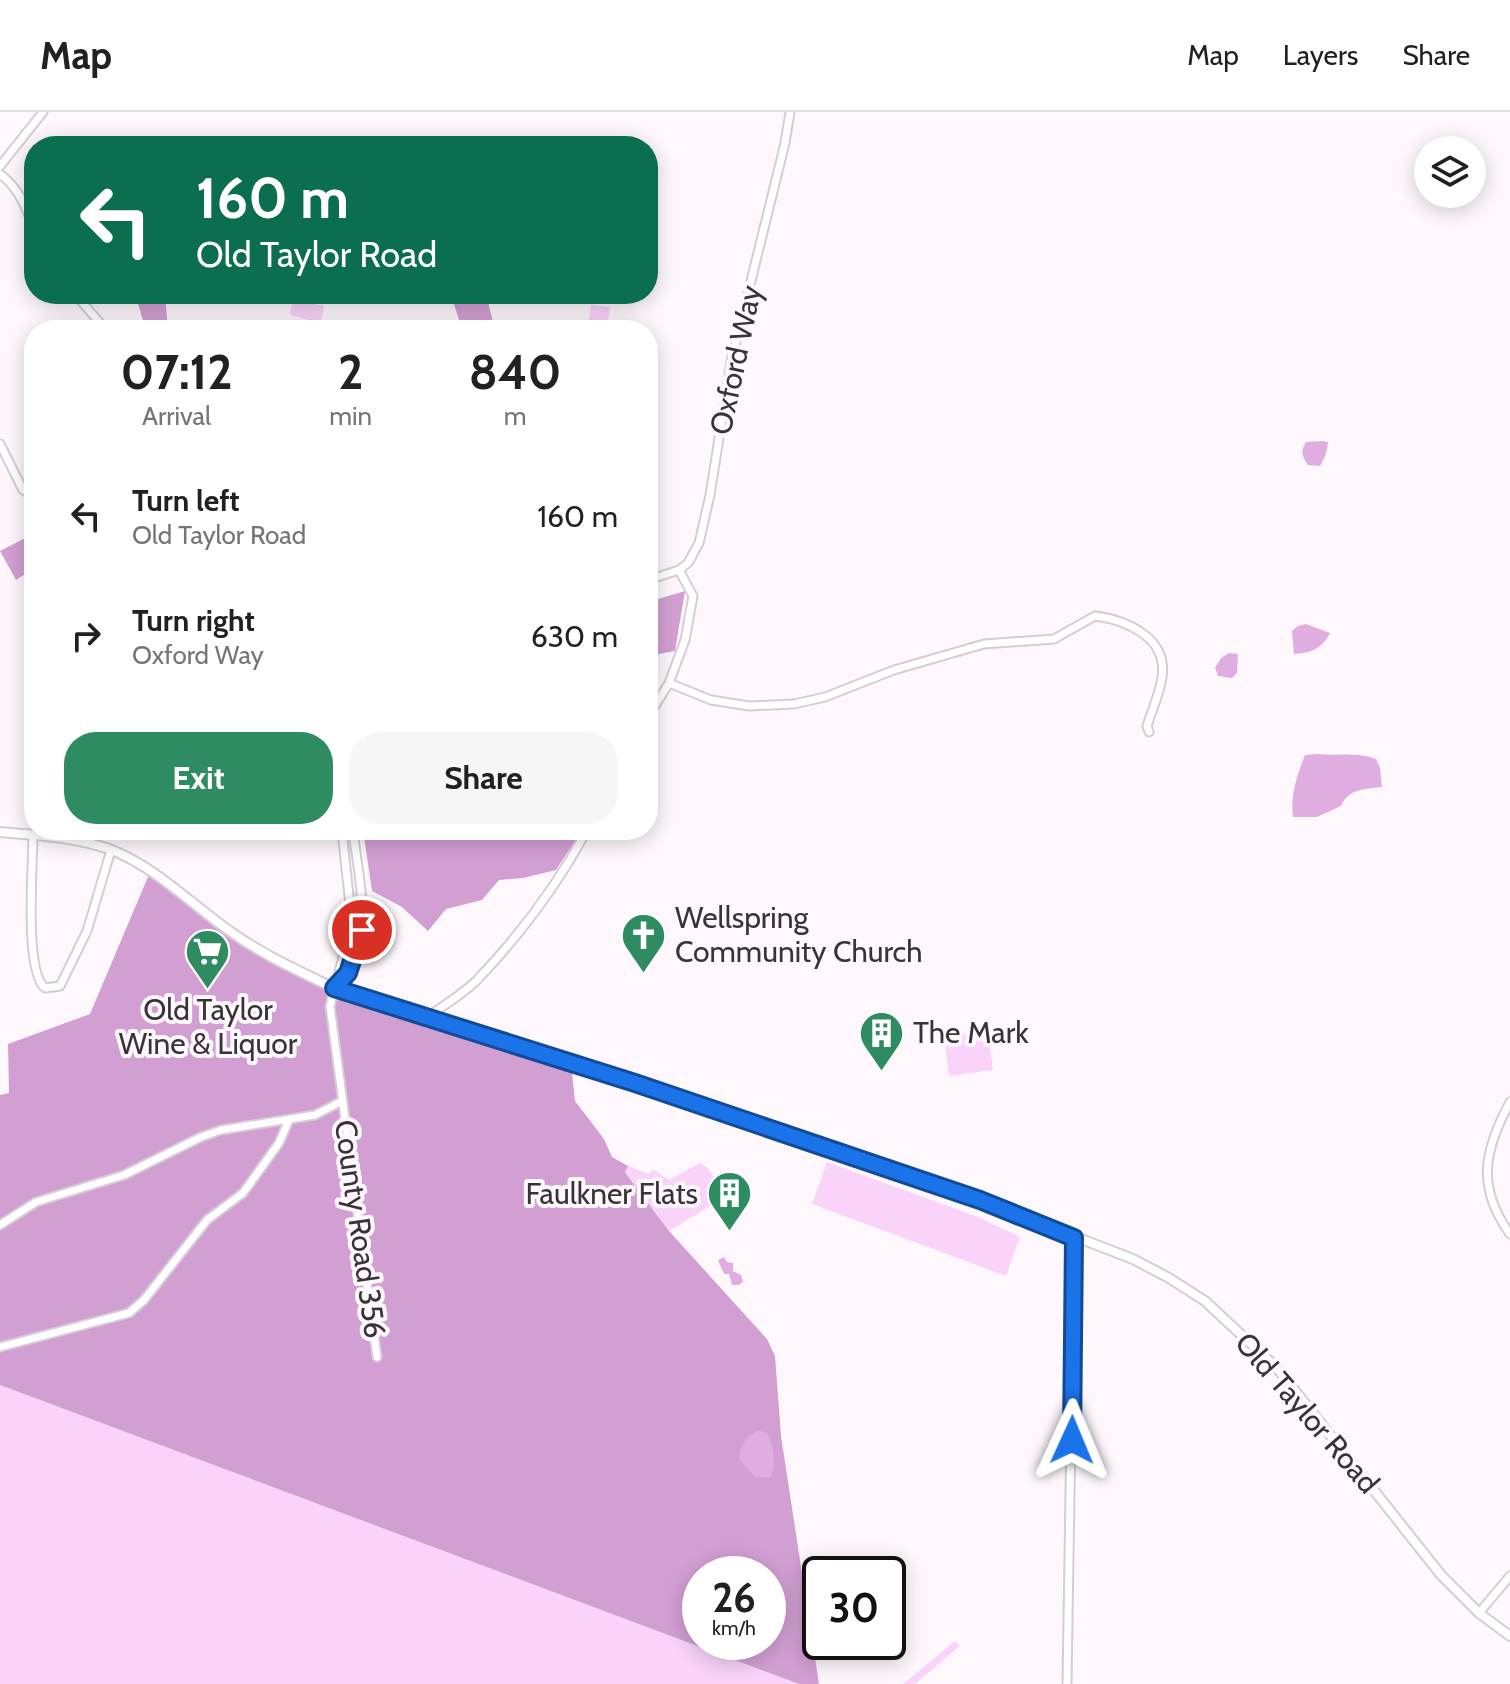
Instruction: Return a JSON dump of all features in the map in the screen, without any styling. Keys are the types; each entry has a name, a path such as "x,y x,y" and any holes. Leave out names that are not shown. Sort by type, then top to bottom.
{"street":[{"path":"0,166 43,112"},
{"name":"Oxford Way","path":"679,570 694,556 699,543 710,495 731,362 790,112"},
{"path":"0,174 14,186 24,202"},
{"path":"84,304 97,320"},
{"path":"0,444 24,491"},
{"path":"658,577 679,570 693,596 685,640 669,683 658,701"},
{"path":"669,683 711,700 756,707 794,704 825,697 894,670 984,644 1054,639 1095,616 1140,632 1152,640 1160,652 1162,677 1147,726 1149,732"},
{"name":"Old Taylor Road","path":"0,832 24,834"},
{"path":"33,840 32,940 36,977 45,988 51,989 60,986 87,931 111,850"},
{"name":"Old Taylor Road","path":"72,840 111,850 160,879 234,934 334,988 635,1083 980,1200 1133,1259 1169,1278 1205,1301 1277,1368 1412,1540 1479,1613 1510,1636"},
{"path":"334,988 352,923 343,840"},
{"path":"428,1017 475,982 548,892 582,840"},
{"name":"County Road 356","path":"334,988 330,1006 377,1357"},
{"name":"County Road 356","path":"0,1225 36,1202 124,1175 221,1130 315,1115 342,1101"},
{"path":"1510,1102 1490,1147 1487,1171 1488,1189 1495,1212 1510,1234"},
{"path":"0,1347 129,1313 144,1300 207,1220 243,1193 279,1143 289,1120"},
{"path":"1067,1684 1074,1238"},
{"path":"1479,1613 1510,1576"}],"shaded area":[{"path":"138,304 166,304 167,320 143,320"},
{"path":"292,304 324,306 322,320 290,315"},
{"path":"454,304 488,304 492,320 459,320"},
{"path":"591,305 610,307 608,320 589,320"},
{"path":"1306,442 1328,442 1328,446 1320,466 1308,465 1302,454"},
{"path":"24,539 24,575 16,580 0,551"},
{"path":"685,591 675,651 658,654 658,599"},
{"path":"1306,624 1330,633 1315,649 1294,654 1292,631"},
{"path":"1229,653 1238,654 1237,673 1232,678 1218,676 1215,668 1221,658"},
{"path":"1305,755 1376,759 1382,787 1353,793 1341,806 1317,817 1293,817 1293,793"},
{"path":"364,840 576,840 556,870 499,880 482,900 446,909 428,931 402,907 372,891"},
{"path":"150,872 232,932 334,988 571,1063 575,1101 604,1139 612,1157 628,1166 625,1172 669,1231 767,1339 775,1356 781,1436 802,1573 802,1660 815,1660 819,1684 799,1684 735,1660 786,1660 786,1556 682,1556 682,1640 0,1385 0,1095 9,1093 8,1044 90,1014"},
{"path":"988,1030 993,1070 949,1076 944,1036"},
{"path":"827,1162 978,1217 1020,1237 1006,1276 812,1204"},
{"path":"700,1163 708,1168 725,1197 669,1231 625,1171 628,1166 649,1174 653,1169 669,1180"},
{"path":"724,1257 727,1262 733,1263 733,1271 741,1275 743,1282 739,1285 732,1285 729,1274 724,1274 718,1260"},
{"path":"0,1385 682,1640 682,1660 735,1660 799,1684 0,1684"},
{"path":"757,1431 766,1432 771,1442 774,1460 771,1477 756,1478 739,1459 744,1442"},
{"path":"955,1641 960,1646 915,1684 903,1684"}],"place":[{"name":"Wellspring Community Church","path":"644,974"},
{"name":"Old Taylor Wine & Liquor","path":"208,991"},
{"name":"The Mark","path":"882,1072"},
{"name":"Faulkner Flats","path":"729,1233"}],"route":[{"path":"362,930 348,973 334,988 635,1083 980,1200 1074,1238 1072,1440"}]}
